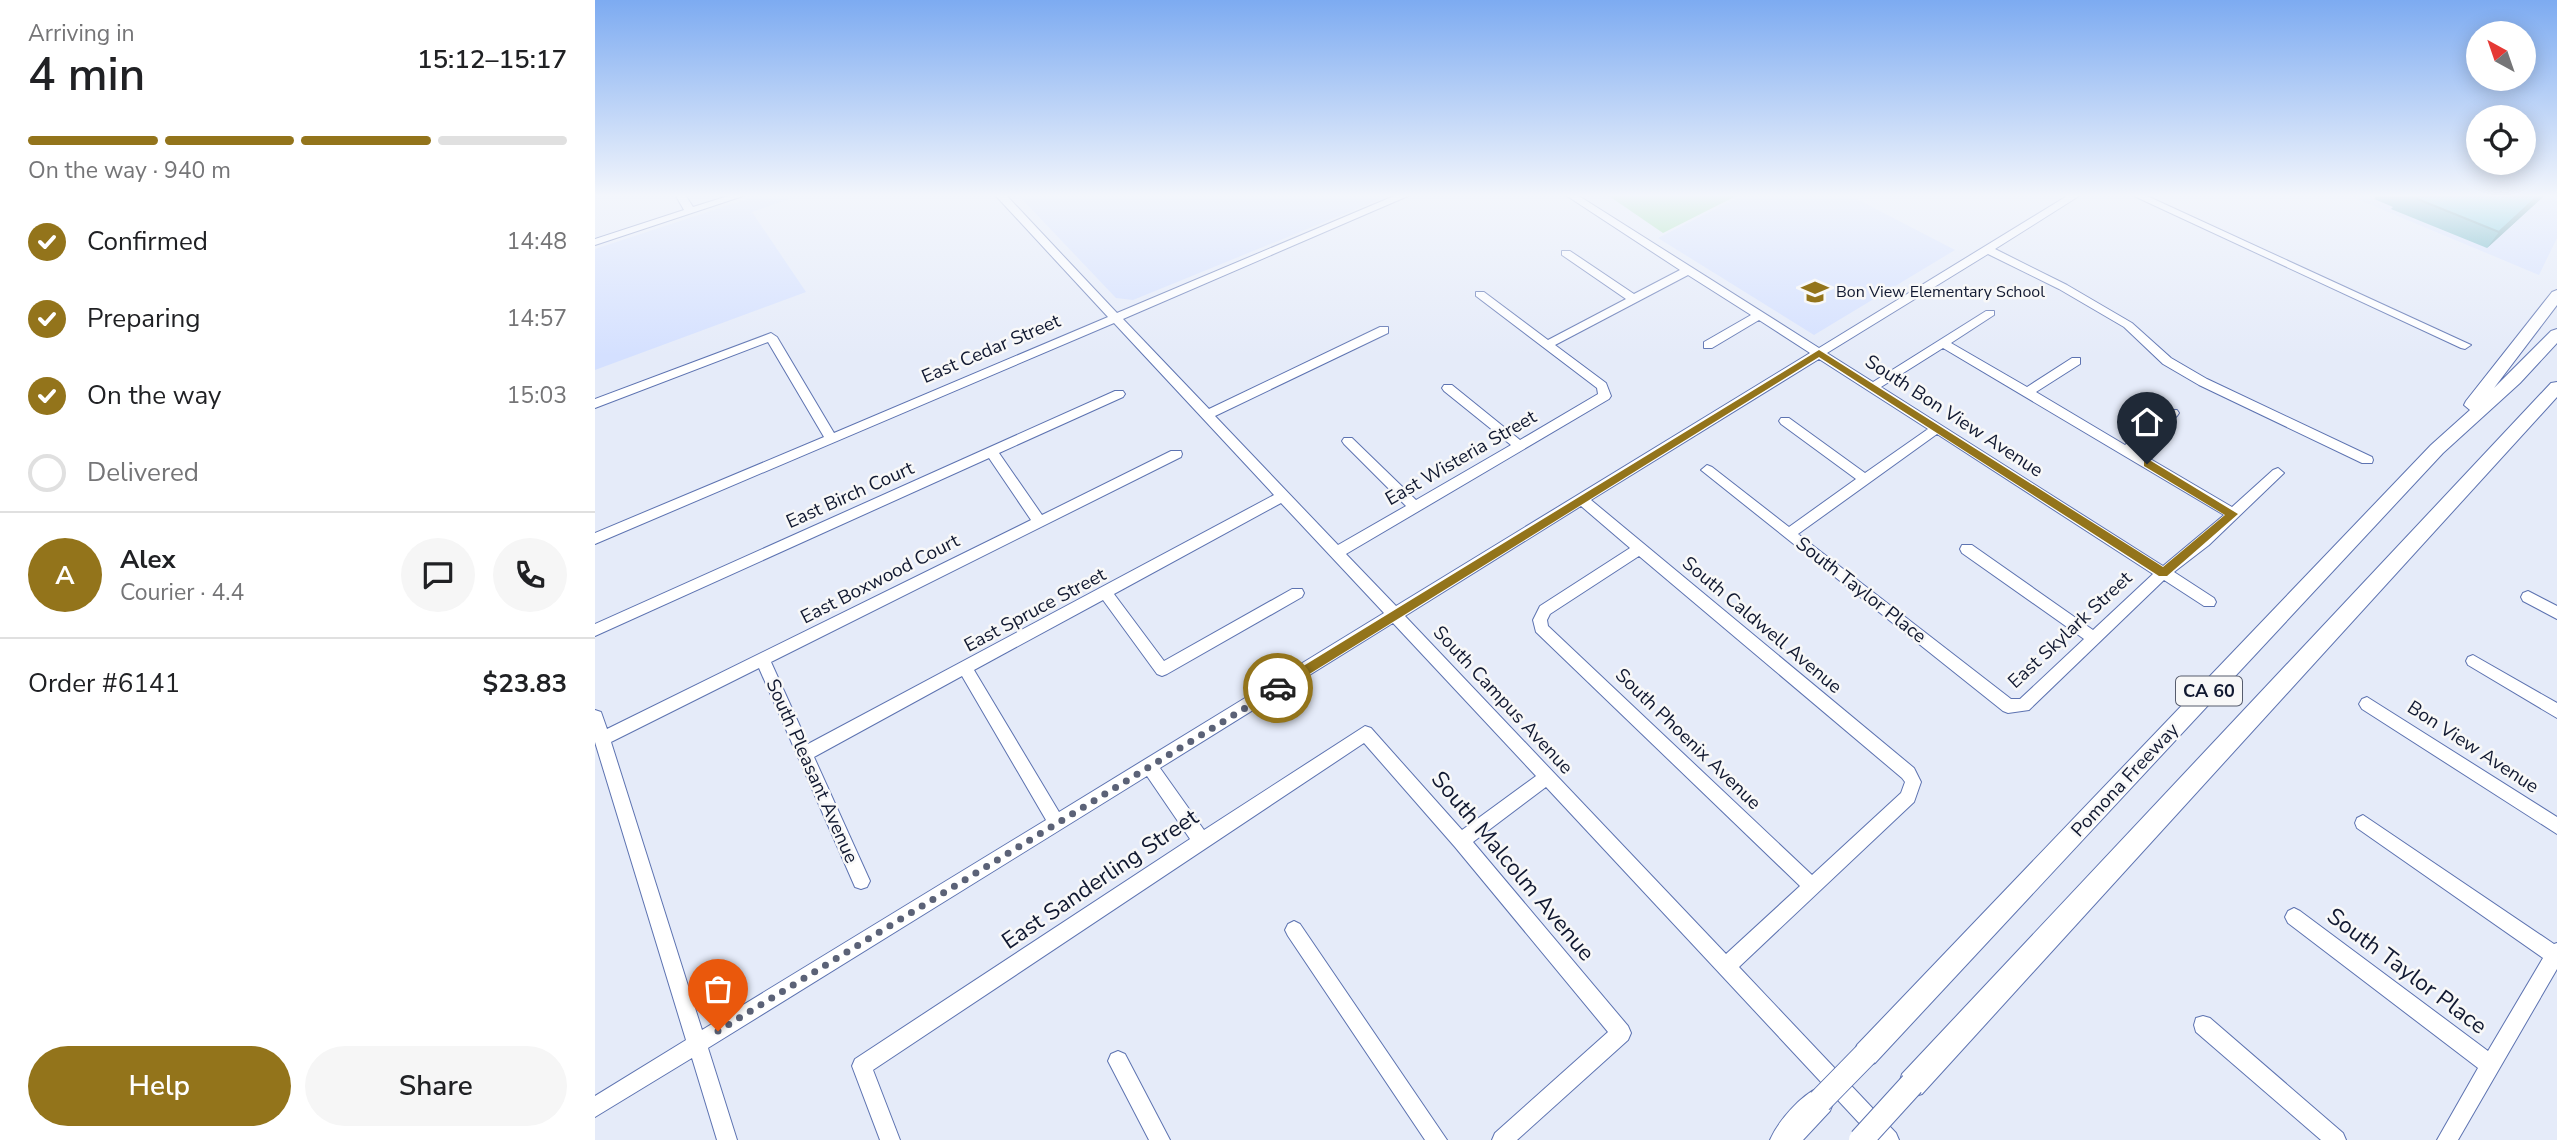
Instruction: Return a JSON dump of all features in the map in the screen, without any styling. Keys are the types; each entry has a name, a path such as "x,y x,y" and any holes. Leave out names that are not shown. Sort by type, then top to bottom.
{"highway":[{"path":"2437,449 2557,295"},
{"name":"Pomona Freeway","path":"1784,1140 2437,449 2514,379 2557,334"},
{"name":"CA 60","path":"1861,1140 2557,387"},
{"path":"2535,411 2557,404"}],"street":[{"name":"South Campus Avenue","path":"1050,249 1889,1140"},
{"name":"East Cedar Street","path":"595,538 1277,249"},
{"name":"South Bon View Avenue","path":"1655,249 2209,602"},
{"path":"595,1107 1987,249"},
{"path":"1991,249 2128,325 2167,361 2203,382 2367,460"},
{"path":"2255,249 2465,345"},
{"path":"1566,253 1634,299"},
{"path":"1480,293 1547,345 1688,270"},
{"path":"1873,387 1990,313"},
{"path":"1708,345 1759,315"},
{"path":"1207,415 1384,330"},
{"path":"595,404 771,337 831,439"},
{"path":"1942,342 2233,514"},
{"name":"East Wisteria Street","path":"1336,553 1605,396 1602,386 1547,345"},
{"path":"2026,393 2075,362"},
{"path":"1448,388 1520,446"},
{"name":"East Birch Court","path":"595,630 1119,394"},
{"path":"2126,451 2173,413"},
{"path":"1785,421 1865,479"},
{"path":"1789,534 1937,428"},
{"path":"1348,441 1415,507"},
{"path":"992,452 1038,520"},
{"name":"East Boxwood Court","path":"602,739 1038,520 1176,454"},
{"name":"South Taylor Place","path":"1707,470 2008,706 2016,707"},
{"name":"East Skylark Street","path":"2016,707 2024,705 2163,573 2278,473"},
{"name":"East Spruce Street","path":"805,754 1283,496"},
{"name":"South Caldwell Avenue","path":"1582,500 1908,773 1913,782 1907,797 1812,886"},
{"name":"South Phoenix Avenue","path":"1640,548 1545,610 1540,620 1541,628 1812,886"},
{"path":"1967,549 2093,638"},
{"path":"1106,593 1162,670 1297,593"},
{"path":"2528,597 2557,613"},
{"name":"South Pleasant Avenue","path":"763,660 861,881"},
{"path":"2473,661 2557,711"},
{"path":"966,669 1057,823"},
{"name":"Bon View Avenue","path":"2367,705 2557,826"},
{"path":"595,717 727,1140"},
{"name":"South Malcolm Avenue","path":"1365,733 1461,841 1621,1033 1502,1140"},
{"name":"East Sanderling Street","path":"890,1140 862,1066 1365,733"},
{"path":"1150,766 1201,841"},
{"path":"1461,841 1547,777"},
{"path":"2363,823 2556,954 2447,1140"},
{"path":"1726,967 1812,886"},
{"name":"South Taylor Place","path":"2294,917 2491,1065"},
{"path":"1294,930 1437,1140"},
{"path":"2203,1026 2336,1140"},
{"path":"1118,1061 1160,1140"}],"shaded area":[{"path":"595,249 777,249 806,292 595,370"},
{"path":"1070,249 1258,249 1133,300 1116,298"},
{"path":"1676,249 1955,250 1814,335"},
{"path":"2477,249 2552,249 2539,275"}],"way so far":[{"path":"718,1031 1278,688"}],"place":[{"name":"Bon View Elementary School","path":"1815,292"}],"route":[{"path":"1278,688 1819,353 2163,573 2233,514 2147,464"}]}
